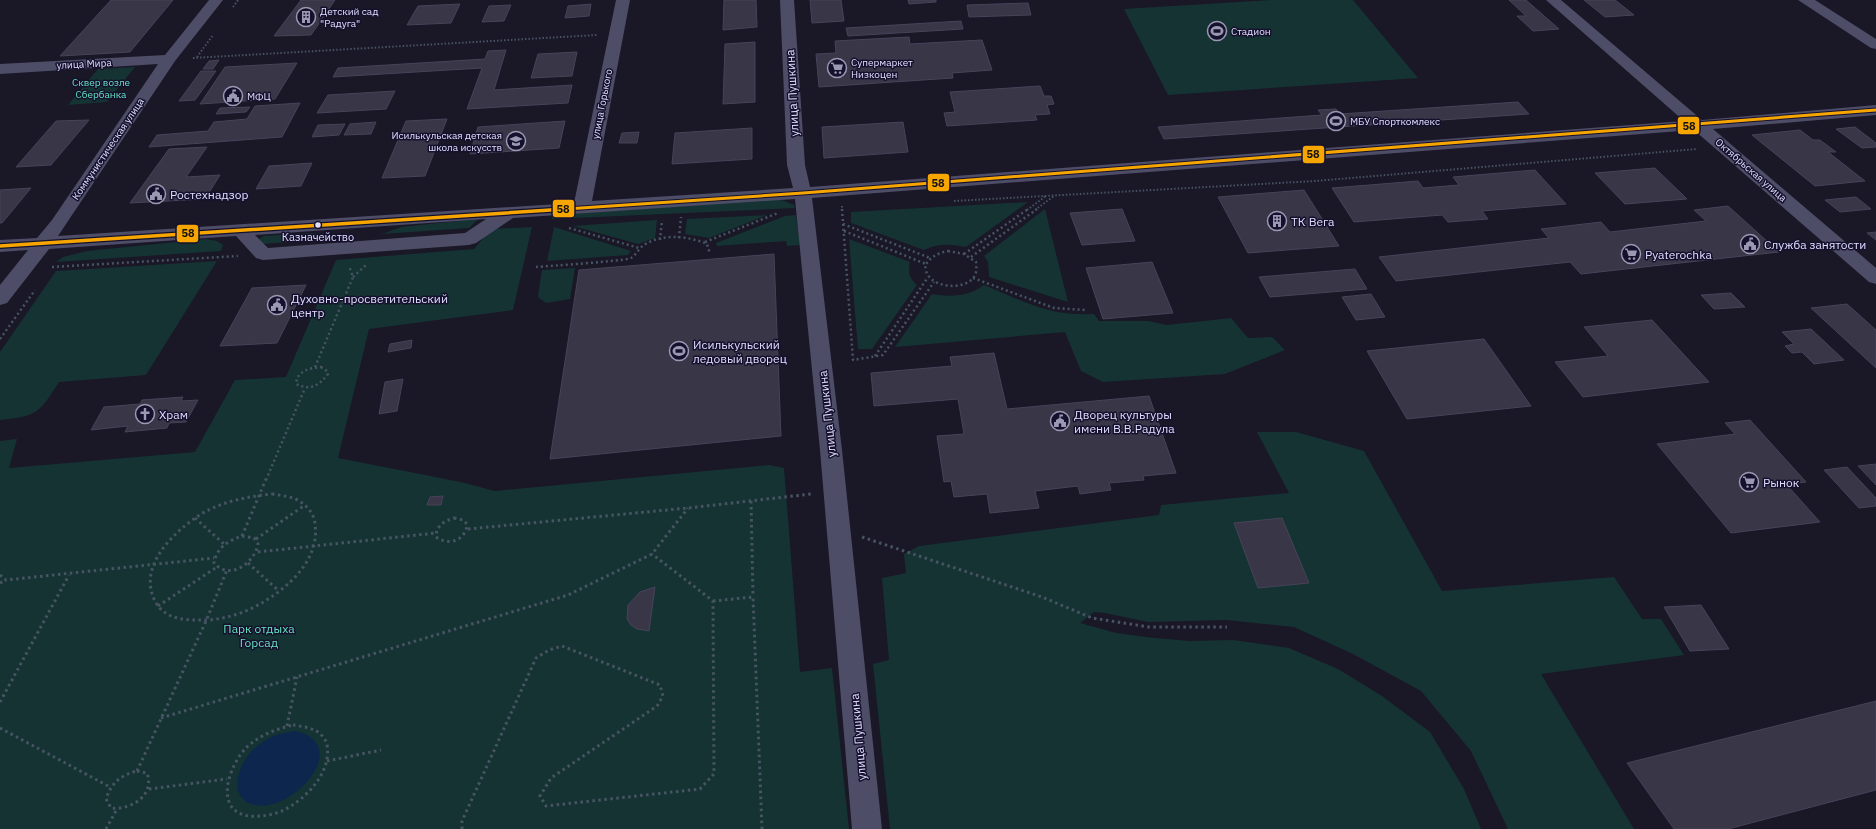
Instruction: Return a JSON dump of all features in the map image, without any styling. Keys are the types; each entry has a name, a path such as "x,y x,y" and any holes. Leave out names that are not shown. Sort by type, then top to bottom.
{"street":[{"name":"Коммунистическая улица","path":"0,298 42,242 58,224 169,59 216,0"},
{"name":"улица Горького","path":"582,208 623,0"},
{"name":"улица Пушкина","path":"787,0 798,204 835,492 867,829"},
{"name":"Октябрьская улица","path":"1553,0 1876,278"},
{"path":"1805,0 1876,45"},
{"name":"улица Мира","path":"0,69 169,59"},
{"path":"0,246 42,242 582,208 798,204 841,190 1698,125 1876,110"},
{"path":"240,230 263,254 469,239 509,212"}],"path":[{"path":"169,59 616,34"},
{"path":"951,201 1315,181 1724,147"},
{"path":"841,190 853,360 883,354 934,282"},
{"path":"964,254 1046,196"},
{"path":"971,257 1055,196"},
{"path":"704,242 798,204"},
{"path":"771,211 798,204 848,207"},
{"path":"675,215 681,215 680,238"},
{"path":"660,240 662,216"},
{"path":"843,224 930,258"},
{"path":"567,227 639,248"},
{"path":"844,231 926,264"},
{"path":"536,267 631,258 639,248 660,240 680,238 697,239 708,244 710,254"},
{"path":"316,367 353,277 344,248"},
{"path":"948,251 964,254 971,257 976,262 978,268 973,278 959,285 950,286 934,282 925,272 926,264 930,258 940,253 948,251"},
{"path":"48,272 52,266 263,254"},
{"path":"875,356 928,277"},
{"path":"973,278 1054,308 1086,310"},
{"path":"0,339 39,284"},
{"path":"316,367 325,368 327,371 326,377 320,384 305,388 301,388 296,384 297,377 304,370 316,367"},
{"path":"242,536 305,388"},
{"path":"436,533 439,540 447,543 462,537 468,529 835,492"},
{"path":"272,494 293,498 305,505 313,514 317,526 311,555 301,571 279,591 248,610 227,618 206,621 181,620 161,611 150,596 149,577 157,556 173,536 195,518 220,505 247,496 272,494"},
{"path":"751,501 753,597 762,829"},
{"path":"256,539 305,505"},
{"path":"161,718 568,594 652,554 688,508"},
{"path":"195,518 224,544"},
{"path":"258,552 436,533 444,522 454,518 463,519 466,522 468,529"},
{"path":"838,529 944,563 1027,592 1092,618 1149,627 1227,627"},
{"path":"242,536 249,536 256,539 259,547 258,552 242,567 227,570 217,566 214,563 216,552 224,544 242,536"},
{"path":"652,554 713,601 753,597"},
{"path":"0,583 6,580 214,558"},
{"path":"248,563 279,591"},
{"path":"158,606 217,566"},
{"path":"137,771 206,621 227,570"},
{"path":"0,702 70,574"},
{"path":"0,575 6,580"},
{"path":"462,829 462,821 536,658 550,650 562,646 660,685 663,696 657,706 552,778 540,796 546,806 700,789 714,774 713,601"},
{"path":"287,726 297,677"},
{"path":"287,726 308,726 319,731 326,741 329,754 327,761 325,769 316,784 303,798 287,809 270,815 254,817 240,814 230,805 226,794 227,779 233,764 245,749 260,737 276,729 287,726"},
{"path":"0,728 110,787"},
{"path":"327,761 381,750"},
{"path":"137,771 147,773 150,783 149,789 138,801 131,806 117,810 111,808 106,800 110,787 122,776 137,771"},
{"path":"149,789 227,779"},
{"path":"106,829 117,810"}],"green space":[{"path":"1274,0 1353,0 1418,78 1168,95 1124,9"},
{"name":"Сквер возле Сбербанка","path":"135,67 107,102 68,105 98,69"},
{"path":"779,199 794,205 795,208 552,219 553,215"},
{"path":"1028,202 966,247 945,245 935,246 924,250 851,223 851,212"},
{"path":"1045,209 1068,302 989,277 988,262 984,256"},
{"path":"767,215 709,238 685,234 687,219"},
{"path":"796,215 800,245 787,246 786,241 717,246 716,243 785,216"},
{"path":"478,219 469,228 382,234 401,227"},
{"path":"657,220 655,238 638,244 573,226"},
{"name":"Парк отдыха Горсад","path":"532,227 513,310 369,329 338,458 461,482 495,491 769,465 784,468 800,672 832,668 849,829 0,829 0,441 17,439 9,468 195,452 235,380 286,377 336,260 474,249 491,229"},
{"path":"554,227 631,251 628,255 547,261"},
{"path":"310,233 330,235 337,239 261,244 257,240 264,236"},
{"path":"206,239 217,241 223,245 221,251 56,262 63,257 87,251"},
{"path":"849,239 910,262 910,275 912,280 917,285 872,349 858,349"},
{"path":"217,261 146,375 59,382 42,407 36,411 22,417 0,420 0,352 56,271"},
{"path":"575,268 570,299 546,303 539,298 538,295 542,270"},
{"path":"984,285 1037,307 1064,313 1094,314 1099,321 1148,321 1167,325 1231,318 1248,338 1272,337 1285,350 1225,374 1103,382 1081,371 1065,332 895,347 932,294 945,296 965,294"},
{"path":"1257,432 1296,432 1364,451 1442,591 1614,577 1642,619 1661,619 1684,655 1541,674 1634,829 1508,829 1471,751 1421,691 1353,654 1294,627 1226,620 1148,622 1094,612 1080,623 1116,633 1154,638 1189,641 1233,640 1289,648 1338,669 1382,696 1430,732 1464,789 1481,829 890,829 873,664 889,660 882,578 906,573 904,554 919,546 1159,515 1161,505 1289,493"}],"water":[{"path":"295,731 312,738 319,749 319,762 312,776 300,789 286,799 270,805 255,805 245,801 240,795 237,787 240,769 250,753 270,738 279,734"}],"building":[{"path":"111,0 173,0 130,52 60,56"},
{"name":"Детский сад \"Радуга\"","path":"301,0 335,0 311,35 274,36"},
{"path":"724,0 756,0 757,27 723,30"},
{"path":"810,0 841,0 844,21 812,23"},
{"path":"908,0 936,0 936,2 909,4"},
{"path":"1509,0 1526,0 1559,29 1533,31 1517,16 1526,16"},
{"path":"1584,0 1615,0 1634,15 1605,17"},
{"path":"1028,3 1031,15 969,17 967,5"},
{"path":"460,4 451,23 407,25 418,6"},
{"path":"591,4 589,16 565,18 568,6"},
{"path":"511,5 504,21 482,22 489,6"},
{"path":"961,21 963,29 848,36 846,28"},
{"path":"909,37 910,44 982,40 992,70 952,73 953,78 819,87 816,54 836,53 835,41"},
{"path":"755,42 755,102 723,104 725,44"},
{"path":"506,50 494,90 572,85 568,103 467,109 482,68 333,77 338,68 485,59 488,51"},
{"path":"577,52 572,76 531,78 538,54"},
{"path":"219,60 213,69 203,69 209,61"},
{"path":"297,63 275,99 200,104 225,67"},
{"path":"201,71 216,71 195,100 179,101"},
{"path":"1040,86 1044,96 1051,96 1054,104 1047,105 1050,114 1035,115 1037,120 947,126 944,113 955,112 950,92"},
{"path":"395,91 386,109 317,113 328,95"},
{"path":"1518,102 1529,114 1164,139 1158,127 1322,115 1318,110 1336,109 1340,114"},
{"path":"300,103 282,137 149,147 157,135 208,131 214,122 247,119 255,106"},
{"path":"250,107 246,112 216,114 220,108"},
{"path":"447,119 425,176 382,178 406,121"},
{"path":"89,120 51,165 16,167 56,121"},
{"name":"Исилькульская детская школа искусств","path":"565,121 559,148 470,154 478,127"},
{"path":"376,122 371,134 344,135 350,124"},
{"path":"903,122 908,152 824,158 822,127"},
{"path":"345,124 339,135 312,137 318,125"},
{"path":"1855,127 1876,143 1876,147 1862,148 1836,129"},
{"path":"752,128 752,159 672,164 675,133"},
{"path":"1800,130 1813,140 1820,140 1836,152 1828,152 1865,181 1815,186 1752,135"},
{"path":"639,132 637,143 619,143 622,133"},
{"path":"207,147 186,177 220,175 205,199 130,203 169,149"},
{"path":"312,163 301,186 256,189 269,166"},
{"path":"1655,168 1687,199 1625,204 1595,173"},
{"path":"1535,170 1566,204 1482,211 1488,219 1448,222 1442,215 1354,222 1332,188 1418,181 1423,188 1459,185 1453,177"},
{"path":"31,188 2,223 0,223 0,190"},
{"name":"ТК Вега","path":"1304,190 1339,246 1248,253 1218,197"},
{"path":"1856,197 1871,209 1840,212 1825,200"},
{"path":"1728,206 1779,252 1581,274 1570,262 1396,281 1379,257 1549,238 1541,229 1601,222 1610,232 1706,221 1694,210"},
{"path":"1122,209 1135,241 1082,245 1070,213"},
{"path":"1876,232 1876,240 1867,233"},
{"path":"774,254 781,436 550,459 579,270"},
{"path":"1152,262 1173,313 1103,319 1086,268"},
{"path":"1355,269 1367,289 1270,297 1259,277"},
{"path":"306,285 277,343 220,346 252,288"},
{"path":"1731,293 1745,307 1714,309 1701,295"},
{"path":"1371,294 1385,317 1356,320 1342,297"},
{"path":"1847,304 1876,330 1876,368 1811,308"},
{"path":"1652,320 1709,382 1583,397 1555,362 1608,356 1584,327"},
{"path":"1811,329 1844,360 1814,364 1802,352 1792,353 1785,346 1794,344 1782,332"},
{"path":"1484,339 1531,406 1407,419 1367,351"},
{"path":"412,340 411,348 388,352 390,344"},
{"name":"Дворец культуры имени В.В.Радула","path":"994,353 1007,409 1149,396 1176,473 1143,476 1144,480 1109,483 1111,490 1080,494 1078,486 1035,491 1039,508 990,513 987,494 954,497 951,481 944,482 937,436 964,434 958,399 874,406 871,373 952,366 950,357"},
{"path":"403,379 397,411 379,414 385,382"},
{"name":"Храм","path":"183,397 181,401 198,400 186,422 169,423 167,428 125,432 128,426 91,430 104,407 140,404 142,400"},
{"path":"1750,420 1806,482 1786,484 1820,522 1731,533 1657,444 1735,434 1725,423"},
{"path":"1876,464 1876,485 1858,466"},
{"path":"1847,467 1876,498 1876,506 1859,508 1824,470"},
{"path":"443,496 441,505 427,505 430,497"},
{"path":"1282,518 1309,583 1258,588 1234,523"},
{"path":"655,587 649,631 637,629 631,625 627,619 628,605 640,592"},
{"path":"1701,605 1729,649 1690,651 1664,607"},
{"path":"1876,701 1876,790 1728,829 1674,829 1627,763"}],"transit line":[{"name":"58","path":"0,246 803,193 1698,125 1876,110"}],"place":[{"name":"Детский сад \"Радуга\"","path":"306,17"},
{"name":"Стадион","path":"1217,31"},
{"name":"Супермаркет Низкоцен","path":"837,68"},
{"name":"МФЦ","path":"233,96"},
{"name":"МБУ Спорткомлекс","path":"1336,121"},
{"name":"Исилькульская детская школа искусств","path":"516,141"},
{"name":"Ростехнадзор","path":"156,194"},
{"name":"ТК Вега","path":"1277,221"},
{"name":"Казначейство","path":"318,225"},
{"name":"Служба занятости","path":"1750,244"},
{"name":"Pyaterochka","path":"1631,254"},
{"name":"Духовно-просветительский центр","path":"277,305"},
{"name":"Исилькульский ледовый дворец","path":"679,351"},
{"name":"Храм","path":"145,414"},
{"name":"Дворец культуры имени В.В.Радула","path":"1060,421"},
{"name":"Рынок","path":"1749,482"}]}
